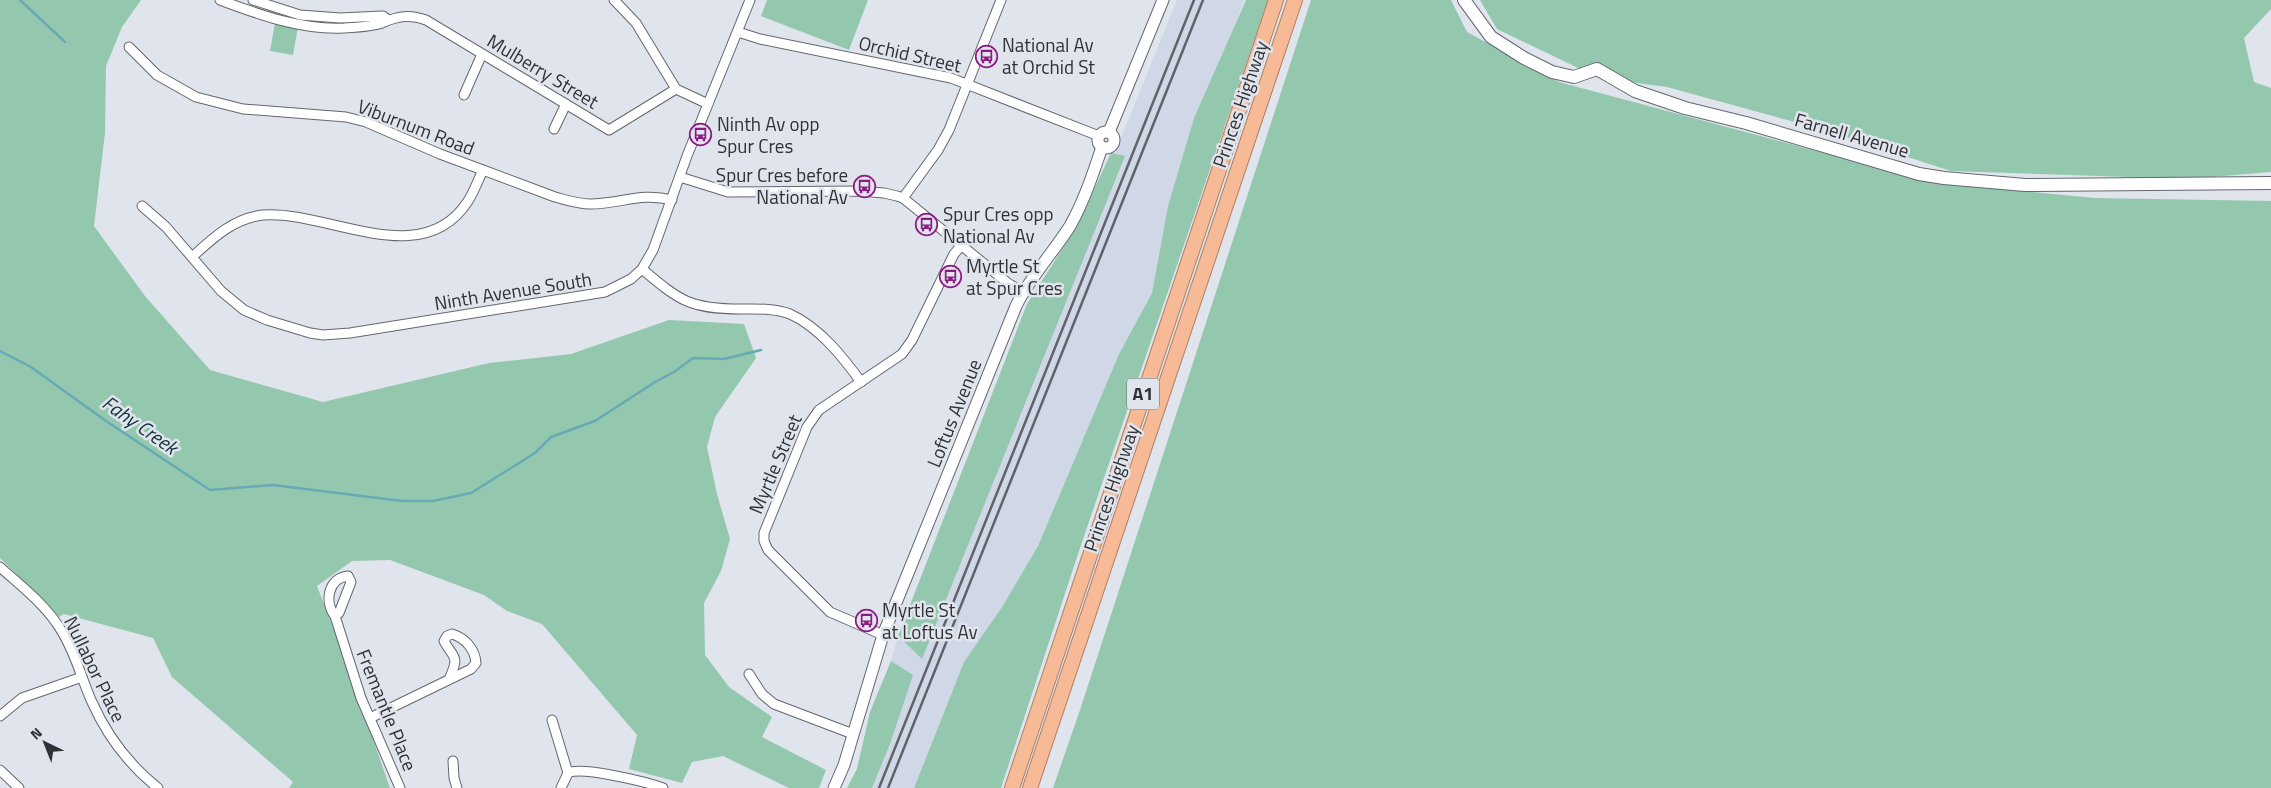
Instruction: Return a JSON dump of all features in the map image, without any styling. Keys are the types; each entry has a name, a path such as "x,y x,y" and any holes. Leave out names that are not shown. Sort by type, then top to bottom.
{"highway":[{"name":"Princes Highway","path":"1012,788 1276,0"},
{"name":"Princes Highway","path":"1030,788 1295,0"}],"main road":[{"name":"Farnell Avenue","path":"1464,0 1491,37 1518,55 1552,72 1574,77 1598,69 1635,91 1685,108 1746,123 1919,174 1973,182 2025,185 2271,184"}],"street":[{"name":"Mulberry Street","path":"220,0 253,13 300,25 345,28 409,16 426,20 609,130 676,89"},
{"name":"Mulberry Street","path":"253,0 300,15 340,18 383,16 387,19"},
{"path":"614,0 636,23 676,89 708,104"},
{"name":"Ninth Avenue South","path":"142,206 166,227 226,296 244,310 267,320 323,335 350,334 605,292 631,279 642,269 653,250 708,104 750,0"},
{"path":"904,198 944,140 1001,0"},
{"name":"Loftus Avenue","path":"834,788 841,773 883,635 1023,292 1071,223 1089,185 1103,138 1163,0"},
{"name":"Orchid Street","path":"738,32 760,39 951,78 1103,138"},
{"name":"Viburnum Road","path":"129,47 157,75 196,97 243,109 346,117 366,122 483,170 555,197 574,202 590,204 646,196 672,200"},
{"path":"464,95 482,54"},
{"path":"554,129 566,104"},
{"path":"192,257 229,226 263,215 296,218 387,236 413,236 426,232 460,212 468,201 483,170"},
{"path":"680,177 728,192 884,192 904,198 1009,284 1023,292"},
{"name":"Myrtle Street","path":"883,635 830,612 768,550 764,541 765,529 810,420 819,410 894,361 908,347 952,259 961,246"},
{"path":"642,269 673,295 701,307 766,309 789,314 804,322 822,337 861,382"},
{"name":"Nullabor Place","path":"0,567 33,595 49,614 69,644 91,700 113,740 158,788"},
{"name":"Fremantle Place","path":"335,616 361,698 400,788"},
{"path":"370,718 450,677 454,678 471,669 476,660 475,653 467,643 452,634 447,636 444,641 455,656 455,665 450,677"},
{"path":"749,674 762,694 774,704 853,734"},
{"path":"0,716 22,698 82,677"},
{"path":"552,720 568,773 561,788"},
{"path":"453,761 454,778 458,788"},
{"path":"0,770 19,788"},
{"path":"568,773 580,770 662,788"}],"shaded area":[{"path":"1177,0 1244,0 1194,118 1168,206 1152,293 1119,354 1038,546 1002,607 964,662 914,788 847,788 857,769 870,712 891,661 898,636 1027,304 1076,228 1111,153 1123,133"}],"green space":[{"path":"0,0 141,0 122,27 106,66 105,133 94,226 145,296 210,370 323,402 489,363 571,354 669,320 744,324 756,358 715,417 707,447 717,494 730,539 721,571 704,603 705,655 729,687 772,717 762,737 826,770 819,788 789,788 723,756 692,762 682,783 629,769 637,735 542,624 507,611 484,595 390,560 352,561 317,586 343,653 390,788 289,788 293,782 172,677 153,638 64,614 59,617 0,558"},
{"path":"767,0 868,0 849,50 761,16"},
{"path":"1246,0 1268,0 1080,548 1001,788 914,788 964,662 1002,607 1038,546 1119,354 1152,293 1168,206 1194,118"},
{"path":"1311,0 1451,0 1467,32 1559,82 1936,183 2095,198 2271,201 2271,788 1053,788"},
{"path":"1480,0 2271,0 2271,9 2244,38 2254,82 2271,88 2271,172 2187,179 1951,171 1824,130 1667,87 1599,78 1497,29"},
{"path":"275,23 298,27 293,55 270,51"},
{"path":"1111,153 1125,156 922,659 898,636 1027,304 1076,228"},
{"path":"891,661 913,675 890,744 872,788 847,788 857,769 870,712"}],"waterway":[{"path":"20,0 65,42"},
{"name":"Fahy Creek","path":"0,351 31,367 106,421 210,490 273,485 402,501 433,501 471,493 535,453 551,437 595,421 655,382 674,372 693,358 724,359 761,350"}],"railway":[{"path":"879,788 1194,0"},
{"path":"888,788 1203,0"}],"place":[{"name":"National Av at Orchid St","path":"986,56"},
{"name":"Ninth Av opp Spur Cres","path":"701,135"},
{"name":"Spur Cres before National Av","path":"864,186"},
{"name":"Spur Cres opp National Av","path":"927,225"},
{"name":"Myrtle St at Spur Cres","path":"950,277"},
{"name":"Myrtle St at Loftus Av","path":"866,621"}]}
